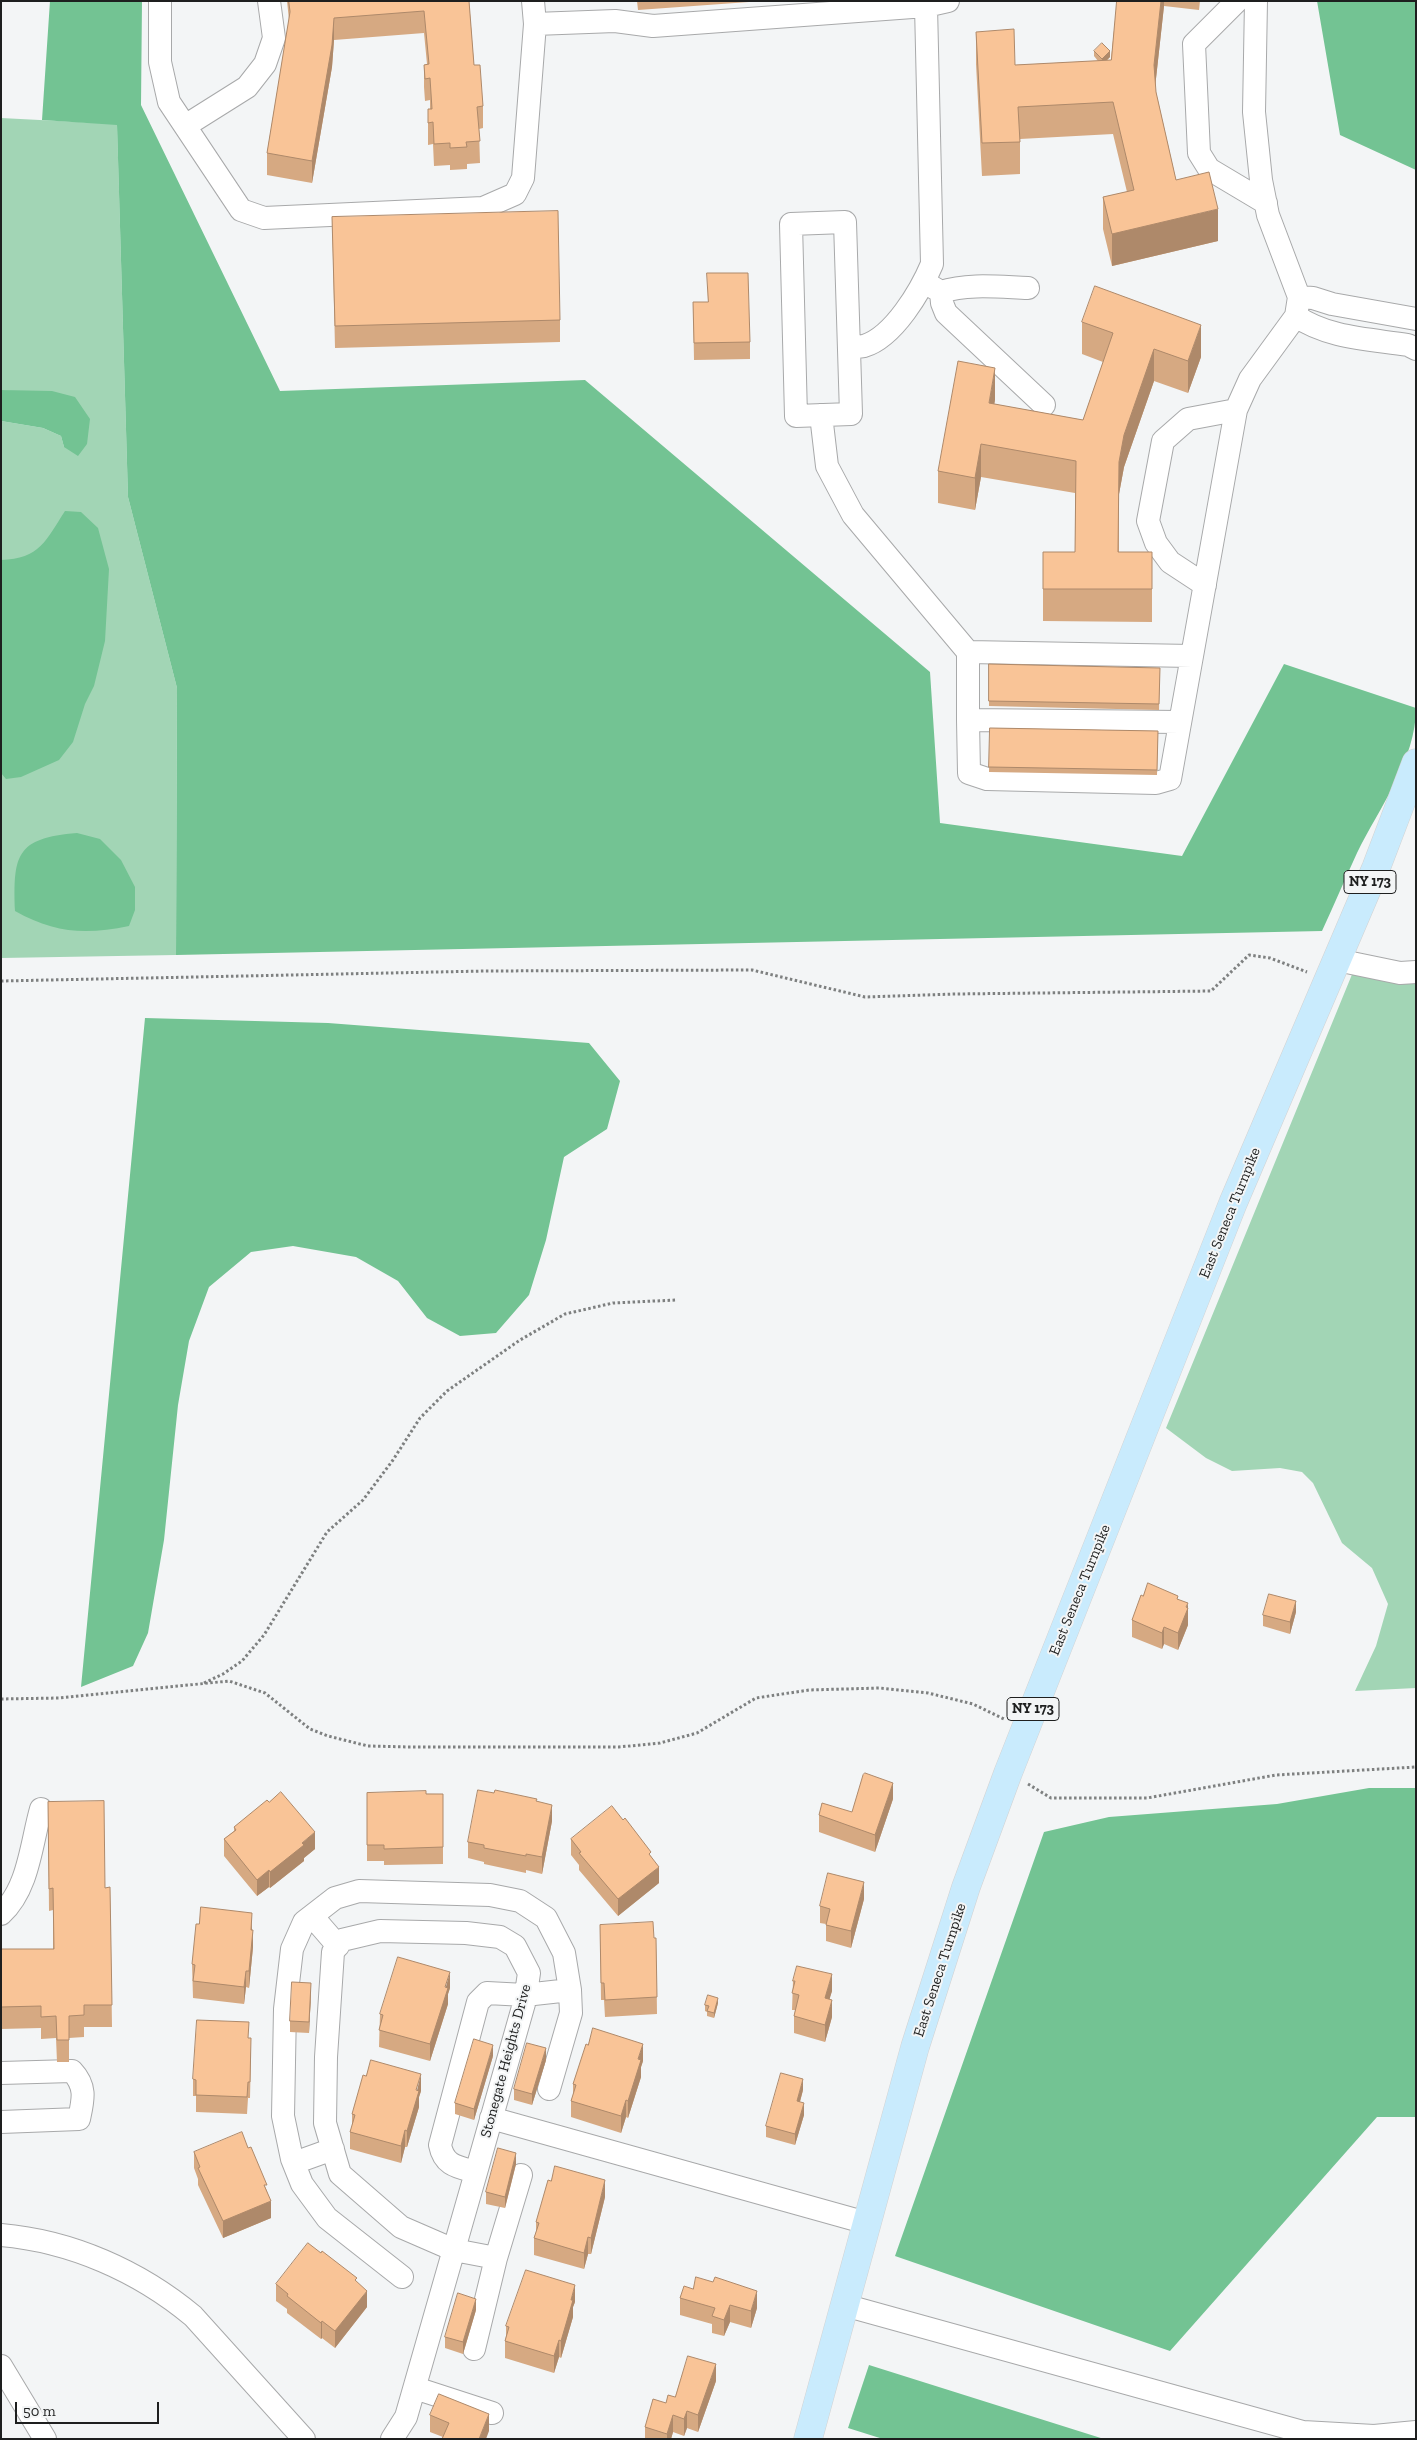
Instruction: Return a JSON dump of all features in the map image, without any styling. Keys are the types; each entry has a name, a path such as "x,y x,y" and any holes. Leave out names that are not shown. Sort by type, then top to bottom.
{"main road":[{"name":"East Seneca Turnpike","path":"808,2439 915,2047 966,1887 1025,1728 1232,1204 1376,868 1416,763"}],"street":[{"path":"160,1 160,62 169,102 242,210 264,218 484,208 515,194 523,178 535,24 533,1"},
{"path":"185,126 247,88 265,64 274,38 269,1"},
{"path":"615,1 623,22"},
{"path":"1237,1 1194,44 1198,153 1210,170 1266,203"},
{"path":"1256,1 1254,112 1261,180 1266,203 1297,306 1309,325 1327,331 1408,345 1416,349"},
{"path":"535,24 623,22 653,26 886,5 937,4 933,287 946,313 1044,405"},
{"path":"845,222 851,414 821,415 796,416 790,224 845,222"},
{"path":"849,347 864,346 896,323 933,287 1028,288"},
{"path":"821,415 827,466 853,515 968,652 968,772 987,779 1156,783 1170,779 1236,410 1250,378 1297,306 1314,298 1332,304 1416,319"},
{"path":"1204,585 1170,562 1156,543 1148,521 1163,441 1188,419 1236,410"},
{"path":"968,652 1192,656"},
{"path":"968,720 1180,722"},
{"path":"1333,970 1416,972"},
{"path":"1,1914 14,1900 21,1886 41,1809"},
{"path":"402,2277 327,2218 302,2184 294,2163 283,2116 285,2009 292,1949 304,1922 335,1898 359,1891 490,1895 520,1901 546,1918 564,1952 570,1990 571,2013 549,2089"},
{"path":"312,1916 338,1946 333,1952 326,2056 325,2123 340,2174 401,2227 454,2250 496,2258"},
{"name":"Stonegate Heights Drive","path":"338,1946 342,1940 380,1931 466,1933 500,1937 515,1946 529,1973 526,1995 415,2388 406,2417 392,2439"},
{"path":"476,2172 451,2165 442,2156 440,2145 478,2002 487,1993 526,1995 570,1990"},
{"path":"1,2073 72,2071 81,2080 83,2101 79,2119 1,2122"},
{"path":"491,2118 867,2223"},
{"path":"294,2163 333,2149"},
{"path":"474,2349 496,2258 521,2175"},
{"path":"1,2235 67,2246 114,2266 172,2298 193,2316 304,2439"},
{"path":"844,2305 1303,2432 1374,2436 1416,2432"},
{"path":"1,2366 45,2439"},
{"path":"415,2388 492,2413"}],"path":[{"path":"1,981 456,972 752,970 865,997 1211,991 1249,955 1333,970"},
{"path":"201,1684 223,1674 242,1661 264,1635 326,1532 364,1500 420,1418 447,1392 520,1340 565,1314 613,1303 676,1300"},
{"path":"1,1699 59,1698 171,1689 229,1682 252,1687 265,1693 310,1729 368,1746 619,1746 660,1743 697,1733 756,1698 818,1689 880,1688 928,1693 973,1704 1025,1728"},
{"path":"1008,1773 1051,1798 1147,1798 1276,1775 1416,1767"}],"green space":[{"path":"50,1 142,1 141,105 280,391 585,380 930,672 940,823 1182,856 1284,664 1416,708 1410,746 1403,765 1357,853 1322,931 176,955 177,688 128,497 117,125 42,120"},
{"path":"1317,1 1416,1 1416,170 1340,135"},
{"path":"1,118 117,124 128,497 177,688 176,955 1,958 1,421 43,428 61,436 64,447 87,444 11,391 1,390"},
{"path":"1,390 52,391 75,397 90,419 87,444 78,456 64,447 61,436 43,428 1,421"},
{"path":"65,511 81,512 98,528 109,569 105,641 94,686 85,704 73,742 59,760 21,777 6,779 1,773 1,560 14,559 33,552 47,539"},
{"path":"77,833 100,839 121,860 135,887 135,910 129,926 98,931 70,930 43,924 15,911 15,876 22,853 30,845 41,839"},
{"path":"1353,972 1416,981 1416,1688 1355,1691 1376,1646 1388,1604 1372,1568 1342,1543 1313,1483 1302,1472 1280,1468 1232,1471 1206,1458 1166,1428"},
{"path":"145,1018 328,1023 589,1043 620,1081 607,1129 564,1157 546,1240 529,1295 496,1333 460,1336 427,1318 398,1281 356,1257 293,1246 251,1252 209,1287 189,1341 178,1405 164,1540 148,1633 133,1666 81,1687"},
{"path":"1369,1788 1416,1788 1416,2117 1377,2117 1170,2351 895,2256 1044,1832 1109,1817 1277,1804"},
{"path":"869,2365 1104,2439 883,2439 848,2428"}],"building":[{"path":"289,1 469,1 474,65 480,65 483,106 477,107 480,141 466,142 467,147 450,148 450,143 434,144 433,122 428,123 428,109 432,109 430,78 425,79 424,65 429,64 424,11 334,18 332,45 312,161 267,153 290,12"},
{"path":"1117,1 1161,1 1154,65 1156,92 1176,180 1209,172 1218,209 1112,234 1103,197 1134,190 1113,102 1018,107 1020,142 982,143 976,32 1014,29 1015,65 1111,60"},
{"path":"1102,43 1110,51 1102,59 1094,51"},
{"path":"558,211 560,320 335,326 332,217"},
{"path":"707,273 748,273 750,342 694,343 693,302 708,302"},
{"path":"1095,286 1201,325 1188,361 1154,349 1124,435 1119,462 1118,552 1152,552 1152,589 1043,589 1043,552 1075,552 1076,461 981,444 975,478 938,471 958,361 995,368 989,403 1083,420 1113,333 1082,322"},
{"path":"989,664 1160,668 1159,704 989,701"},
{"path":"990,728 1158,731 1157,770 989,767"},
{"path":"1148,1583 1178,1596 1177,1599 1188,1603 1186,1607 1188,1608 1178,1633 1164,1627 1162,1633 1132,1620 1141,1595 1143,1596"},
{"path":"1269,1594 1296,1601 1290,1622 1263,1615"},
{"path":"865,1773 893,1783 875,1835 819,1815 822,1803 852,1812"},
{"path":"478,1790 494,1793 495,1790 537,1799 536,1801 552,1805 542,1857 484,1848 484,1845 468,1842"},
{"path":"426,1791 426,1794 443,1794 443,1847 384,1849 384,1845 367,1845 367,1793"},
{"path":"281,1792 315,1832 302,1843 304,1845 257,1880 224,1839 236,1830 234,1827 267,1800 269,1802"},
{"path":"104,1801 105,1888 110,1887 112,2005 84,2005 84,2015 69,2016 69,2040 57,2040 56,2016 41,2017 41,2006 1,2007 1,1949 54,1949 53,1888 49,1889 48,1802"},
{"path":"612,1806 623,1820 625,1818 651,1852 649,1854 659,1867 618,1899 579,1853 581,1852 571,1839"},
{"path":"828,1873 864,1882 851,1931 826,1925 830,1909 820,1906"},
{"path":"201,1907 252,1913 251,1930 253,1930 249,1971 246,1971 244,1987 193,1981 195,1965 192,1964 196,1924 199,1924"},
{"path":"653,1922 654,1938 656,1938 657,1997 605,2000 604,1983 601,1983 600,1925"},
{"path":"398,1957 450,1972 445,1987 448,1988 430,2044 379,2030 383,2015 380,2014"},
{"path":"797,1966 832,1974 825,1998 832,2000 825,2025 794,2016 799,1995 792,1993"},
{"path":"292,1982 311,1983 309,2022 290,2021"},
{"path":"708,1995 718,1998 714,2013 707,2011 709,2006 705,2005"},
{"path":"197,2020 249,2022 248,2038 251,2038 250,2082 248,2082 247,2097 196,2095 196,2080 193,2079"},
{"path":"593,2028 643,2044 638,2059 641,2060 628,2101 626,2100 621,2116 571,2101 576,2085 573,2084"},
{"path":"474,2039 493,2045 474,2109 455,2103"},
{"path":"527,2043 546,2048 532,2094 514,2089"},
{"path":"371,2060 421,2074 416,2090 419,2091 401,2146 350,2132 355,2115 352,2114 363,2075 366,2076"},
{"path":"781,2073 803,2079 797,2101 804,2103 795,2134 766,2126"},
{"path":"242,2132 248,2148 251,2147 267,2185 264,2185 271,2201 223,2221 198,2168 200,2167 194,2152"},
{"path":"498,2148 516,2153 505,2197 486,2192"},
{"path":"555,2166 605,2180 591,2238 588,2237 584,2253 534,2238 539,2223 536,2222 548,2180 551,2181"},
{"path":"308,2243 321,2253 322,2251 357,2278 355,2280 367,2291 335,2331 322,2321 321,2323 287,2296 288,2294 276,2284"},
{"path":"526,2270 575,2285 571,2300 573,2300 561,2341 559,2340 554,2356 505,2341 509,2327 506,2326"},
{"path":"696,2277 713,2282 715,2277 757,2291 751,2311 730,2305 724,2320 712,2316 715,2308 680,2298 684,2286 693,2289"},
{"path":"458,2293 476,2299 463,2342 445,2337"},
{"path":"688,2356 716,2364 698,2415 687,2411 684,2419 673,2415 667,2434 645,2427 653,2399 666,2403 668,2395 675,2397"},
{"path":"439,2394 489,2414 479,2439 442,2439 449,2423 430,2415"}]}
